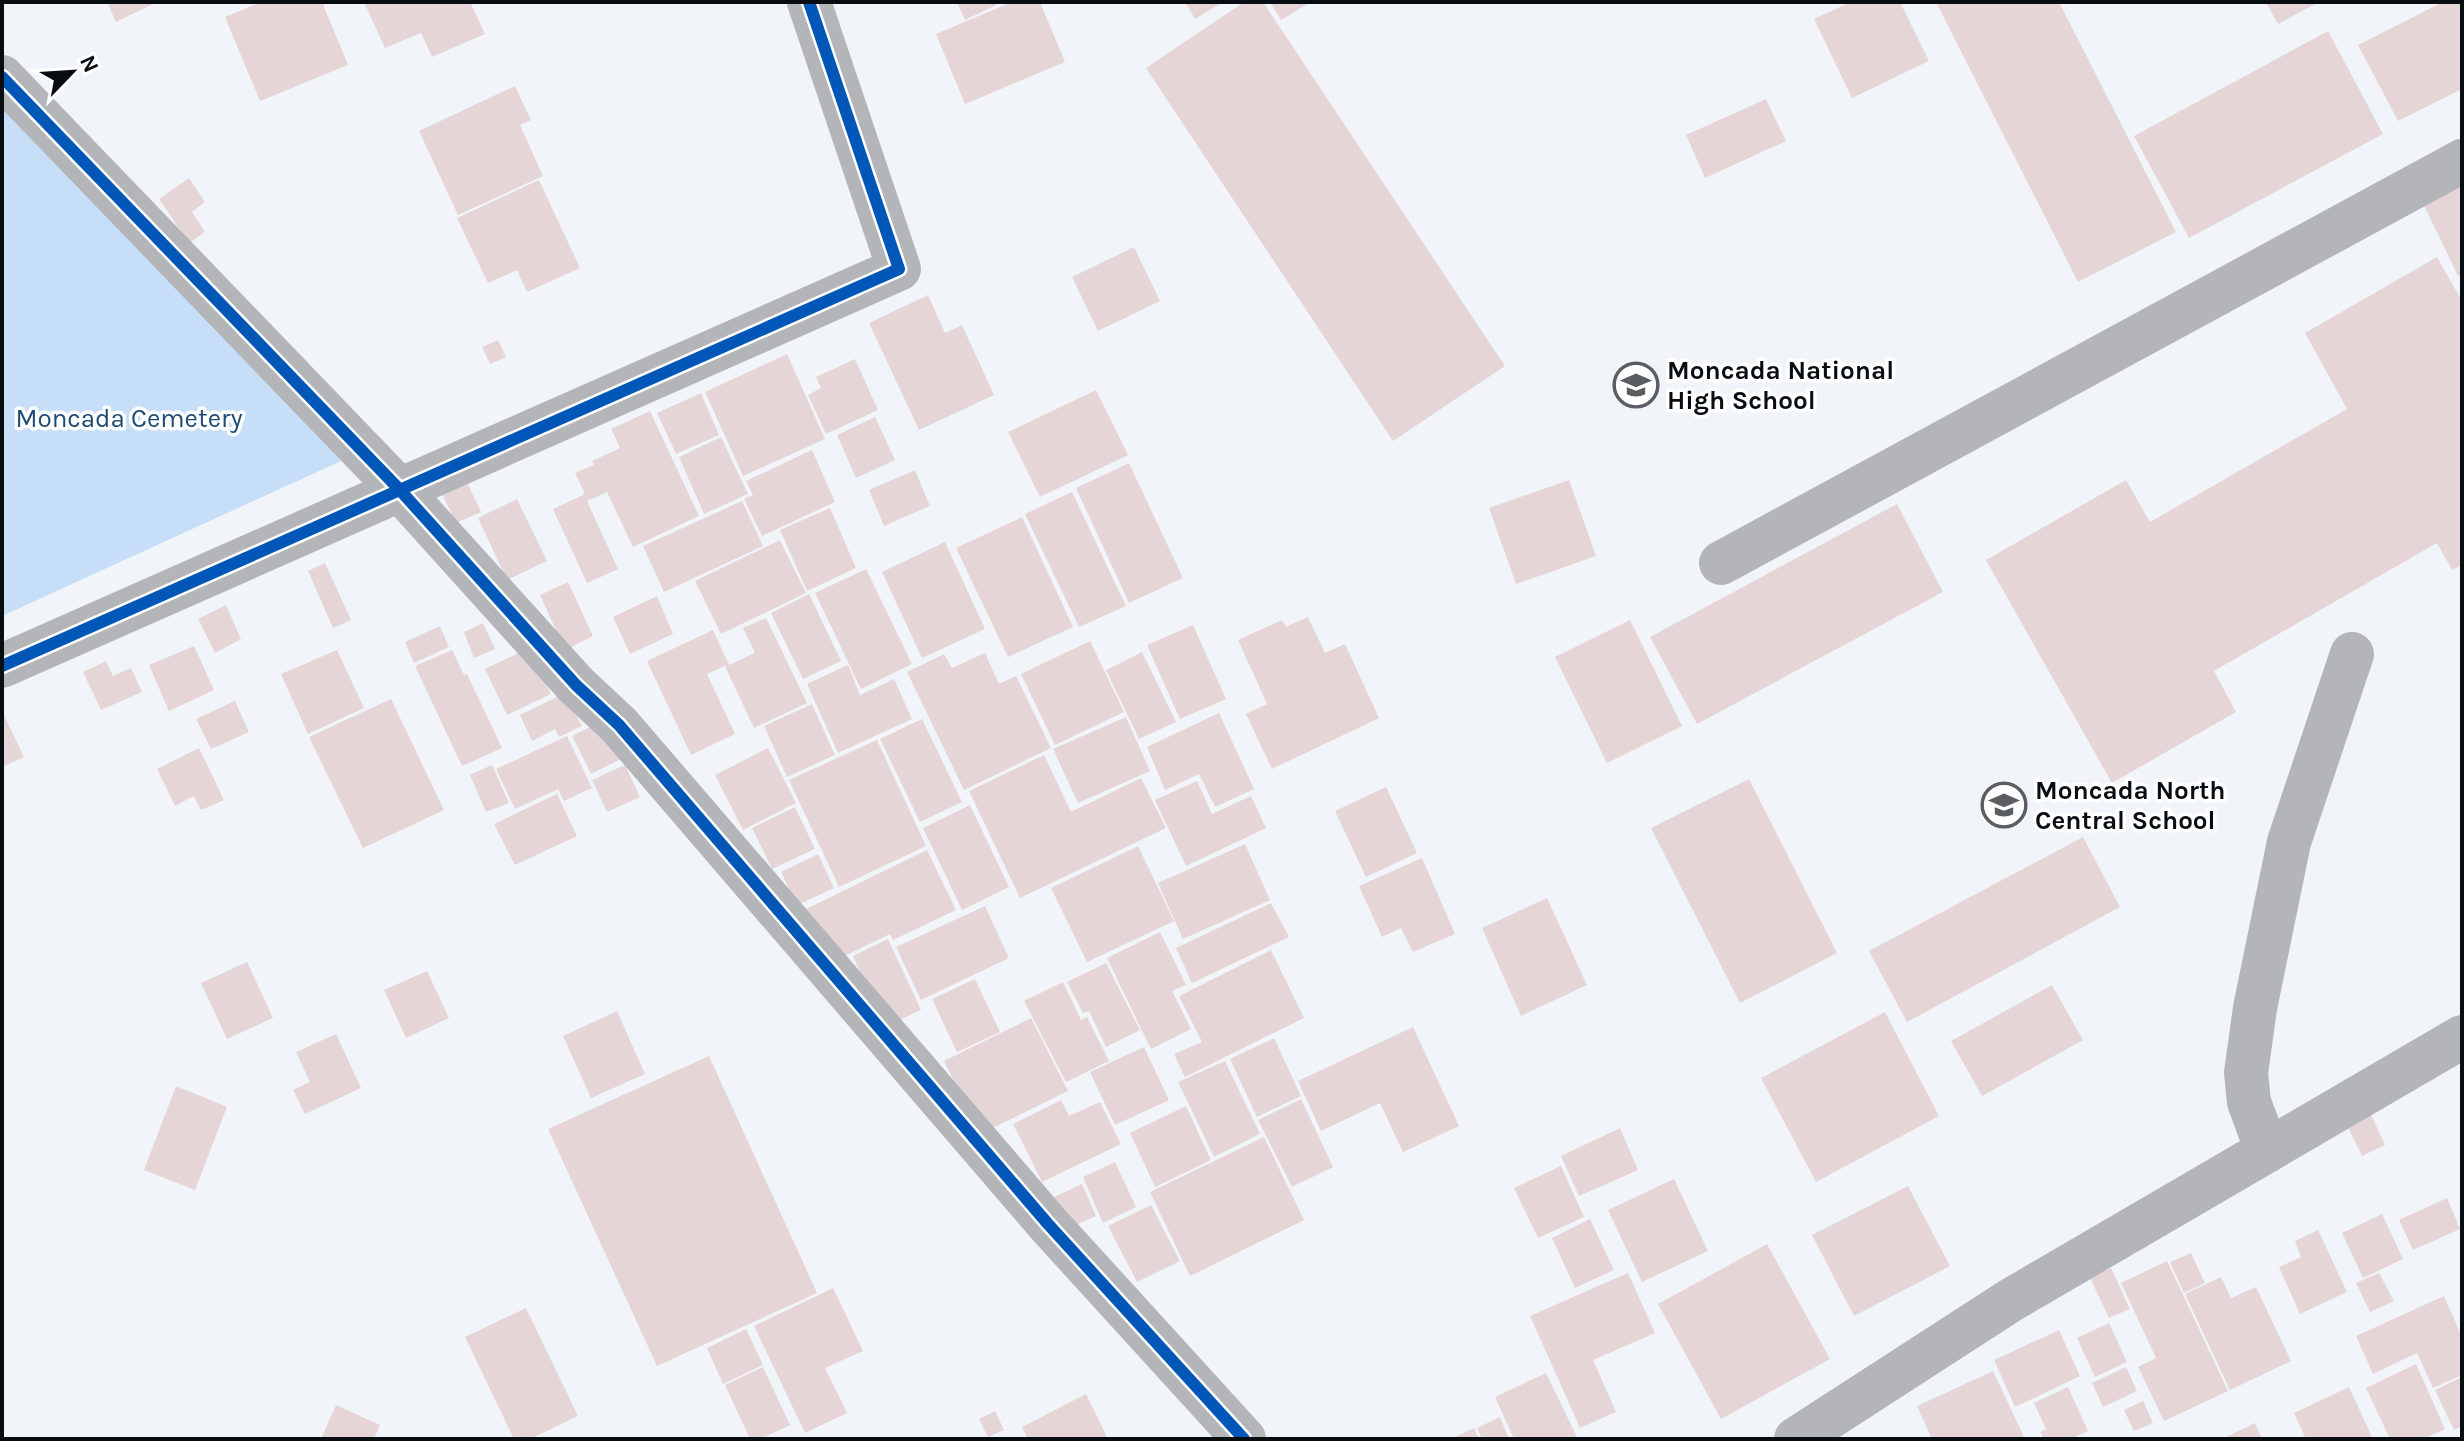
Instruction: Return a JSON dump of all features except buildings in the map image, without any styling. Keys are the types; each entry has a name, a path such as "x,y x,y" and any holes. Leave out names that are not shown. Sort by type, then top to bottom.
{"street":[{"path":"2,666 899,269 809,2"},
{"path":"2,77 399,489 576,685 619,725 1048,1224 1244,1439"},
{"path":"1721,563 2462,161"},
{"path":"2267,1151 2249,1102 2246,1073 2255,1008 2289,842 2352,654"},
{"path":"1796,1439 2011,1300 2462,1037"}],"green space":[{"name":"Moncada Cemetery","path":"2,86 341,461 2,616"}],"cycle path":[{"path":"2,666 899,269 809,2"},
{"path":"2,77 399,489 576,685 619,725 1048,1224 1244,1439"}],"place":[{"name":"Moncada National High School","path":"1636,385"},
{"name":"Moncada North Central School","path":"2004,805"}]}
